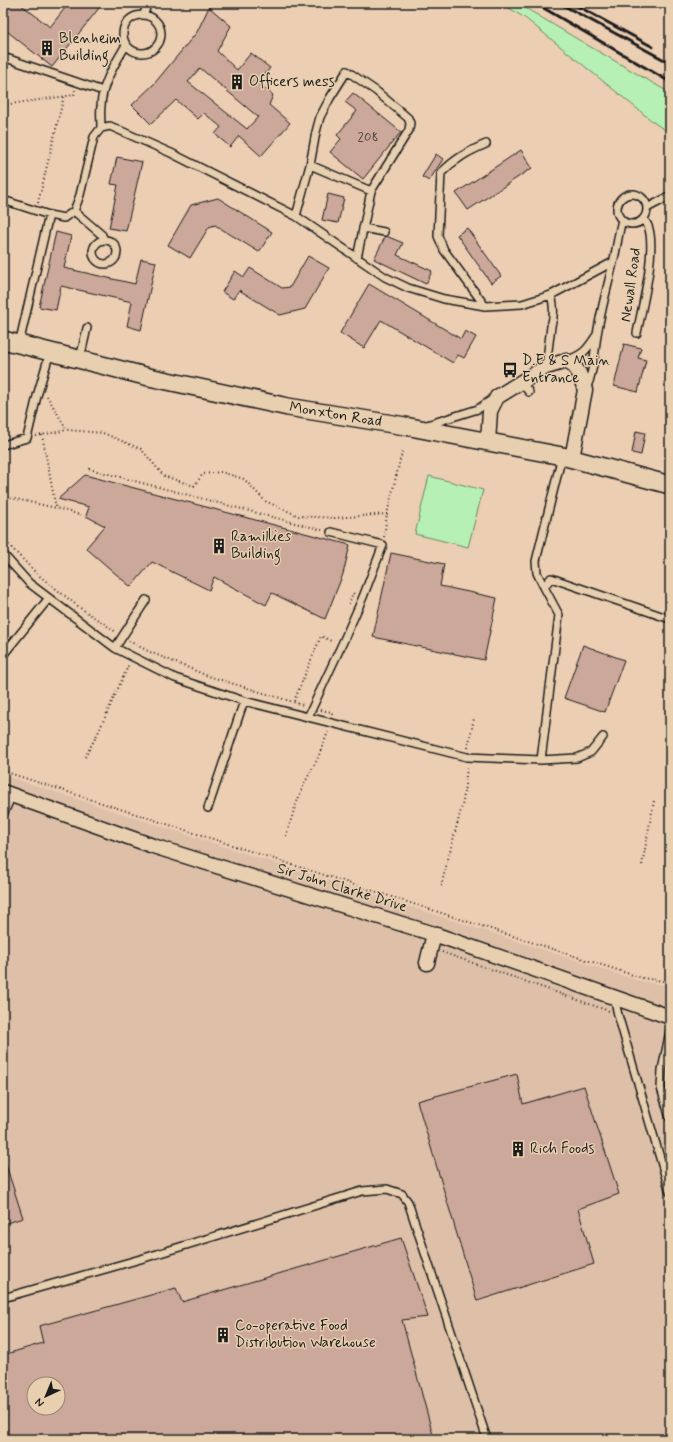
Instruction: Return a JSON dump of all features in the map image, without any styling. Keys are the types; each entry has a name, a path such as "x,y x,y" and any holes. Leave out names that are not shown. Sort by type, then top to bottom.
{"street":[{"name":"Monxton Road","path":"11,342 149,377 288,407 405,426 567,457 670,485"},
{"path":"488,442 490,411 497,397 525,387 546,367 566,361 574,366 579,373 585,390 567,457"},
{"name":"Sir John Clarke Drive","path":"8,794 153,846 434,934 670,1017"},
{"path":"427,963 434,934"}],"lane":[{"path":"144,15 147,3"},
{"path":"137,15 144,15 152,17 157,22 162,35 160,42 156,47 144,53 137,52 126,45 123,36 126,23 137,15"},
{"path":"3,200 49,215 64,218 74,211 80,195 94,137 100,128 103,91 116,62 126,45"},
{"path":"3,57 103,91"},
{"path":"296,216 310,165 320,117 346,71 376,91 408,118 410,123 409,130 372,191 357,258"},
{"path":"100,128 110,126 171,153 296,216 385,277 408,288 444,299 484,306 522,304 551,295 614,262"},
{"path":"484,306 444,250 438,236 441,173 466,152 486,144"},
{"path":"310,165 372,191"},
{"path":"633,194 644,200 647,212 643,219 635,224 630,224 622,220 617,212 620,199 624,196 633,194"},
{"path":"647,208 670,196"},
{"path":"74,211 102,235 104,240"},
{"path":"11,342 49,215"},
{"name":"Newall Road","path":"637,333 651,252 648,224 643,219"},
{"path":"585,390 590,380 596,349 596,335 601,308 614,262 618,233 622,220"},
{"path":"364,228 384,232"},
{"path":"546,367 553,320 553,300 551,295"},
{"path":"80,359 87,328"},
{"path":"566,361 585,352 596,335"},
{"path":"3,445 27,438 40,384 50,352"},
{"path":"405,426 430,425 457,417 478,409 497,397"},
{"path":"541,760 559,615 537,572 536,562 567,457"},
{"path":"308,717 363,597 383,545 331,532"},
{"path":"3,554 29,583 115,648 175,678 244,701 467,756 541,760 577,758 591,752 603,737"},
{"path":"544,587 551,578 670,620"},
{"path":"3,655 49,598"},
{"path":"115,648 146,600"},
{"path":"208,808 244,701"},
{"path":"3,815 8,794"},
{"path":"614,997 670,1192"},
{"path":"670,1031 662,1070 661,1088 670,1118"},
{"path":"3,1298 144,1258 362,1191 377,1189 392,1191 402,1194 408,1202 487,1439"}],"path":[{"path":"3,105 64,96 36,211"},
{"path":"40,384 67,430"},
{"path":"27,438 67,430 103,433 141,449 164,476 194,486 203,474 221,472 244,479 265,501 299,516 334,518 387,514"},
{"path":"42,435 56,508"},
{"path":"383,545 387,514 402,452"},
{"path":"90,469 331,532"},
{"path":"3,496 81,515"},
{"path":"347,607 353,593 363,597"},
{"path":"294,701 321,636 334,642"},
{"path":"85,758 98,733 132,657"},
{"path":"440,886 463,802 467,756 474,718"},
{"path":"3,771 642,978 670,982"},
{"path":"642,865 654,801"}],"shaded area":[{"path":"3,775 640,981 670,986 670,1439 3,1439"}],"green space":[{"path":"501,3 517,3 670,93 670,133 656,124 525,18"},
{"path":"429,476 483,490 468,547 415,534"}],"building":[{"name":"Blenheim Building","path":"3,3 19,3 50,27 69,3 103,3 52,67 3,28"},
{"name":"Officers mess","path":"209,7 231,26 217,51 237,70 251,53 270,68 258,83 273,95 269,105 290,123 261,156 239,136 230,147 215,134 221,127 204,113 198,119 176,100 151,124 132,105 154,84 197,32","holes":["200,68 258,117 247,129 188,82"]},
{"path":"353,93 401,132 363,179 330,152 341,139 337,135 357,111 345,102"},
{"path":"521,150 532,168 468,210 456,193"},
{"path":"436,154 443,159 429,181 422,177"},
{"path":"117,157 142,162 126,231 109,228 118,185 111,184"},
{"path":"328,194 344,198 338,223 322,220"},
{"path":"218,198 272,232 259,252 215,225 209,227 190,258 168,245 191,205"},
{"path":"467,228 501,276 491,283 457,235"},
{"path":"56,232 71,236 64,268 135,284 141,259 156,262 141,330 127,326 132,302 61,286 56,310 39,307"},
{"path":"386,236 403,243 397,255 432,271 426,284 374,259"},
{"path":"308,256 329,268 305,309 280,315 239,290 233,299 222,292 235,271 244,277 250,268 282,288 290,287"},
{"path":"369,284 461,339 465,331 476,337 464,358 458,355 453,363 381,320 364,348 340,333"},
{"path":"624,344 641,348 638,358 646,360 638,392 614,386"},
{"path":"636,431 645,433 641,455 632,453"},
{"name":"Ramillies Building","path":"85,475 350,545 343,574 325,619 272,593 266,605 214,577 209,590 152,562 131,587 86,548 105,526 86,516 89,507 58,499"},
{"path":"391,553 444,564 440,586 497,598 484,660 373,637"},
{"path":"583,645 624,660 605,712 564,698"},
{"name":"Rich Foods","path":"517,1074 523,1104 584,1086 619,1194 578,1209 594,1264 477,1301 417,1101"},
{"path":"5,1162 23,1218 3,1224 3,1163"},
{"name":"Co-operative Food Distribution Warehouse","path":"401,1238 428,1317 402,1320 434,1439 3,1439 3,1355 43,1343 39,1326 176,1288 182,1302"}],"railway":[{"path":"535,3 670,82"},
{"path":"559,3 670,63"},
{"path":"572,3 653,47"}],"place":[{"name":"Blenheim Building","path":"47,48"},
{"name":"Officers mess","path":"237,82"},
{"name":"D.E & S Main Entrance","path":"510,370"},
{"name":"Ramillies Building","path":"219,546"},
{"name":"Rich Foods","path":"518,1149"},
{"name":"Co-operative Food Distribution Warehouse","path":"223,1335"}]}
